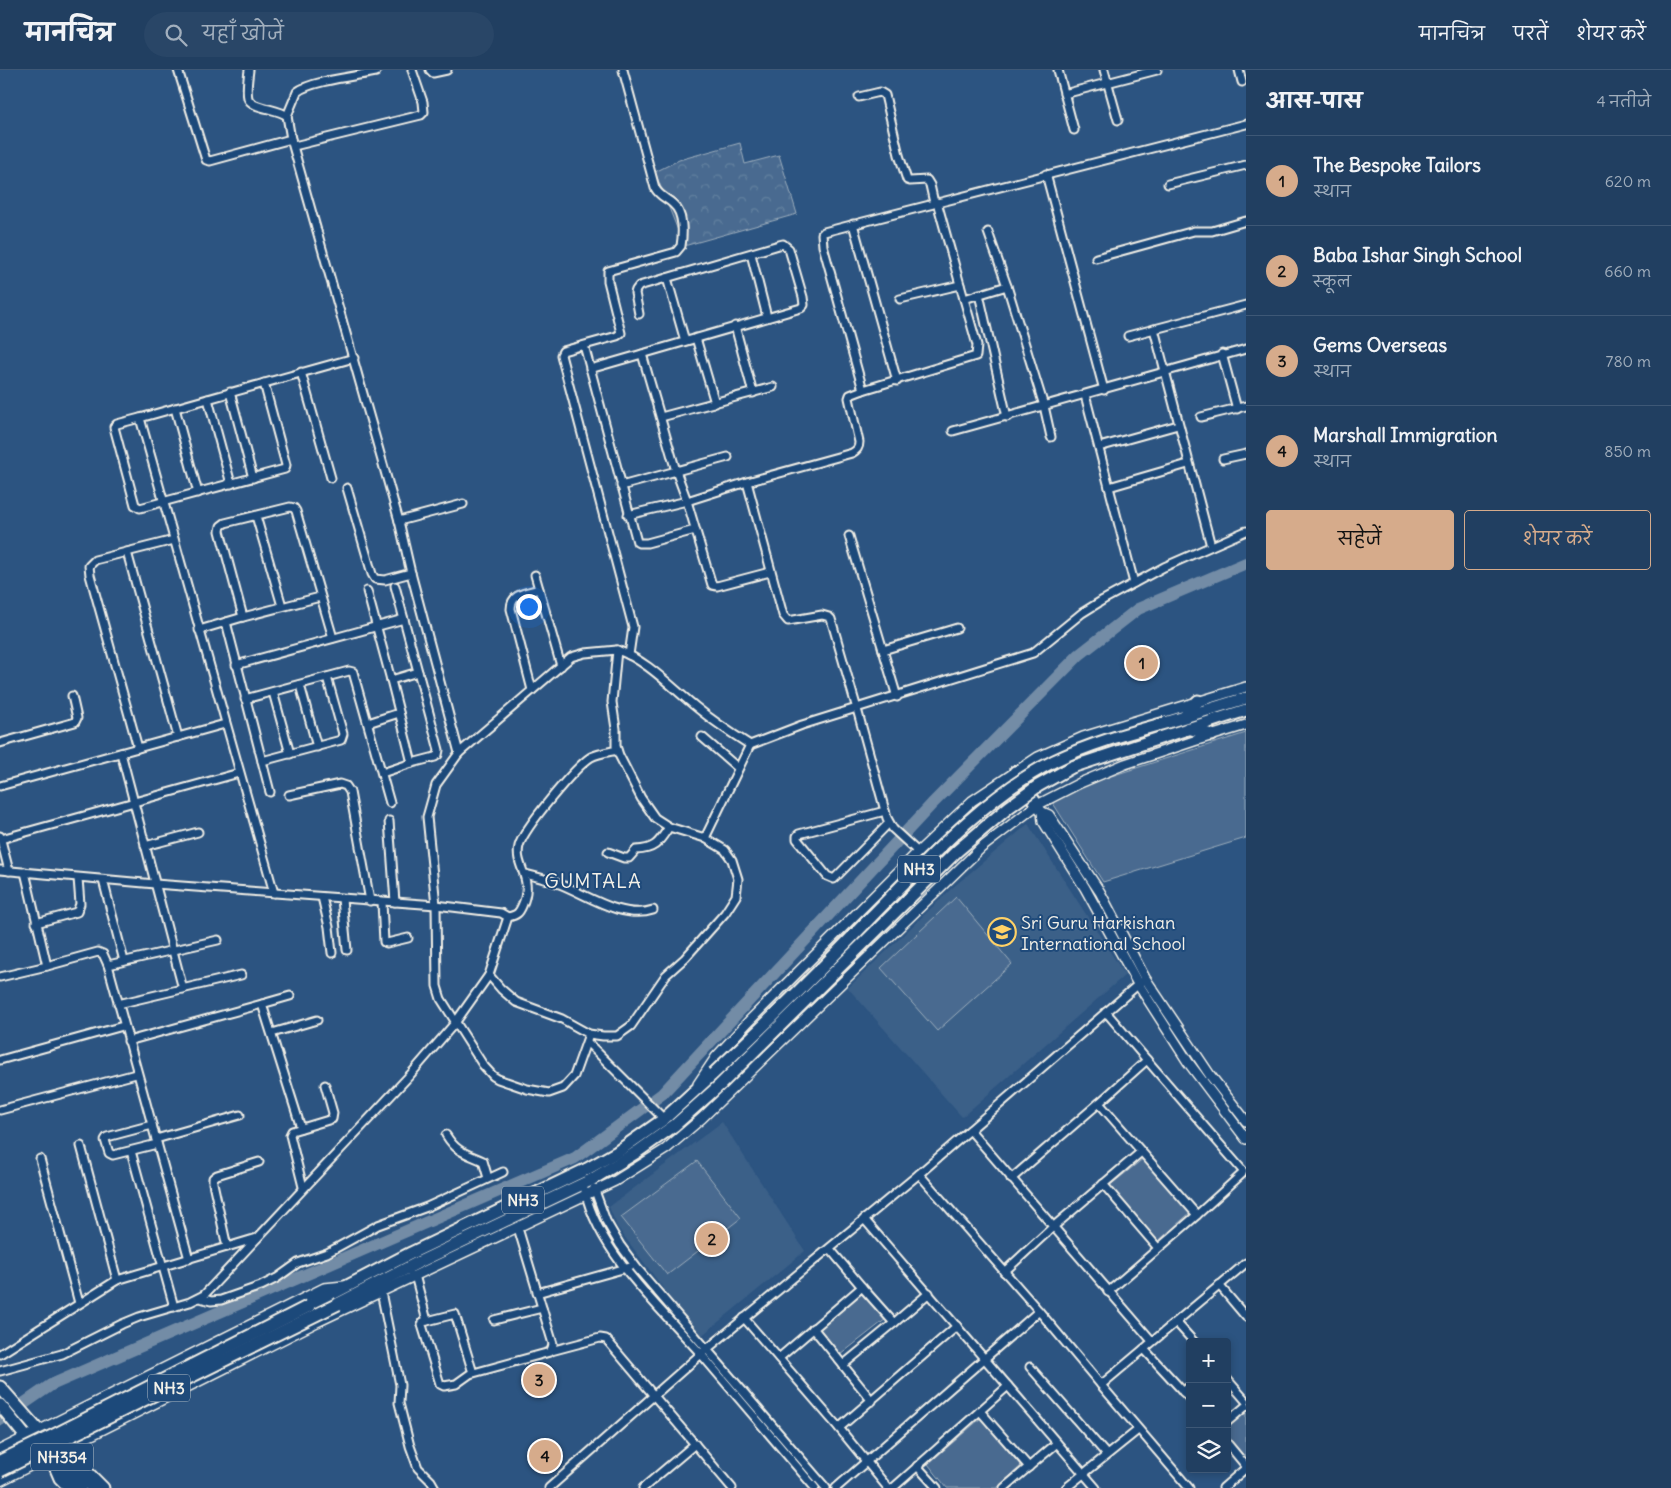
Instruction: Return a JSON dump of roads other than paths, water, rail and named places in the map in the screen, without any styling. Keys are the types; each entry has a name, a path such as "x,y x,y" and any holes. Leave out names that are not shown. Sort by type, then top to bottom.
{"main road":[{"name":"NH3","path":"0,1471 338,1304 362,1296 417,1263 587,1179 656,1139 692,1103 713,1074 774,1016 928,859 996,800 1033,773 1055,761 1114,738 1246,698"},
{"path":"1184,717 1198,701"},
{"name":"NH3","path":"0,1461 349,1285 587,1179 625,1146 664,1119 721,1084 957,851 1038,786 1072,767 1246,710"},
{"path":"1188,728 1212,735"},
{"path":"1015,772 1039,808"},
{"name":"NH354","path":"0,1387 37,1427 56,1458 80,1488"},
{"name":"NH354","path":"0,1405 24,1434 92,1488"},
{"path":"70,1488 60,1478 56,1458 78,1463 103,1488"}],"street":[{"path":"178,70 206,160 210,161 291,139"},
{"path":"249,70 249,102 279,111 287,116"},
{"path":"294,146 421,115 424,112 423,102 412,70"},
{"path":"430,70 433,73 448,70"},
{"path":"623,70 655,188 661,196 673,203 680,213 681,246 676,252 608,271 608,281 621,333 617,336 563,351 560,355 633,627 629,655"},
{"path":"1058,70 1074,130"},
{"path":"1104,70 1118,120"},
{"path":"1064,94 1155,70"},
{"path":"1239,70 1242,82"},
{"path":"376,72 301,89 297,92 287,116 291,139 399,521 459,753"},
{"path":"628,515 687,501 852,453 859,446 849,398 853,393 976,356 978,346 930,185 927,180 910,182 907,180 885,95 880,92 859,97"},
{"path":"863,390 822,238 824,232 1246,124"},
{"path":"1168,184 1246,165"},
{"path":"1046,174 1104,390"},
{"path":"1096,258 1194,231 1212,230 1246,221"},
{"path":"853,224 897,381"},
{"path":"988,232 1007,286 1044,406 1051,437"},
{"path":"590,369 801,308 804,305 804,297 787,246 779,245 637,288 636,296 639,314"},
{"path":"751,254 768,317"},
{"path":"667,278 685,341"},
{"path":"900,299 960,285"},
{"path":"964,299 1007,286"},
{"path":"979,294 1007,417"},
{"path":"1128,336 1246,306"},
{"path":"735,326 754,393"},
{"path":"1154,329 1211,546"},
{"path":"696,338 715,403"},
{"path":"953,432 1246,348"},
{"path":"585,349 628,515 637,542 647,543 695,530"},
{"path":"642,354 712,585 717,586 770,572"},
{"path":"1222,354 1237,409"},
{"path":"264,383 286,467 284,470 141,508 135,505 114,427 117,424 301,372 354,358"},
{"path":"301,372 331,478"},
{"path":"661,417 773,387"},
{"path":"230,392 253,478"},
{"path":"1085,395 1134,583"},
{"path":"208,399 231,484"},
{"path":"1201,417 1246,406"},
{"path":"175,408 198,493"},
{"path":"140,418 274,893"},
{"path":"1099,447 1178,425"},
{"path":"1223,459 1246,454"},
{"path":"621,486 728,457"},
{"path":"1109,487 1188,464"},
{"path":"747,482 781,612 785,619 793,621 822,616 831,619 884,811 891,826 918,852"},
{"path":"347,488 375,579 385,580 411,573"},
{"path":"399,521 463,504"},
{"path":"244,617 220,528 224,523 290,507 294,508 332,638"},
{"path":"256,516 282,606"},
{"path":"705,838 750,745 802,726 1033,653 1082,613 1134,583 1164,567 1246,531"},
{"path":"849,536 897,697"},
{"path":"138,748 89,566 95,560 174,540"},
{"path":"127,552 178,737"},
{"path":"535,575 561,666"},
{"path":"382,773 435,757 439,752 395,586"},
{"path":"532,690 511,604 512,600 517,596 539,589"},
{"path":"367,591 412,763"},
{"path":"199,630 320,596"},
{"path":"236,665 404,619"},
{"path":"226,622 270,792"},
{"path":"883,650 958,628"},
{"path":"489,975 516,1002 562,1019 589,1034 610,1037 618,1036 631,1026 666,974 685,958 733,904 738,879 732,860 725,850 705,838 669,827 655,818 631,780 617,750 612,702 617,650"},
{"path":"589,1034 571,1081 559,1091 549,1093 527,1089 493,1076 455,1023 438,992 436,904 427,817 436,785 459,753 575,655 617,650 629,655 650,669 705,714 750,745"},
{"path":"245,700 349,671 353,672 390,804"},
{"path":"391,680 418,672"},
{"path":"262,761 340,741 343,736 327,677"},
{"path":"300,684 317,747"},
{"path":"692,1103 716,1057 918,852 972,801 1038,756 1084,737 1246,687"},
{"path":"273,692 290,754"},
{"path":"0,743 76,722 78,718 72,696"},
{"path":"368,723 399,713"},
{"path":"0,786 226,724"},
{"path":"587,1179 637,1168 684,1134 816,1009 981,848 1039,808 1080,783 1126,764 1246,725"},
{"path":"702,737 738,768"},
{"path":"0,870 382,902 436,904 501,912 508,917 517,915 520,912 525,899 527,886 518,850 530,826 577,769 595,756 617,750"},
{"path":"121,753 183,989"},
{"path":"9,871 0,837 240,773"},
{"path":"289,796 340,784 346,786 350,792 370,901"},
{"path":"1039,808 1050,815 1100,892 1142,981 1188,1062 1246,1140"},
{"path":"884,811 799,834 797,839 828,876 834,879 891,826"},
{"path":"389,821 395,902"},
{"path":"608,852 628,859 636,850 650,848 659,841 669,827"},
{"path":"145,846 198,832"},
{"path":"25,872 46,966"},
{"path":"525,874 551,881 626,911 639,913 653,910"},
{"path":"36,923 77,912 80,904 78,878"},
{"path":"103,880 124,960"},
{"path":"322,897 328,919 332,953"},
{"path":"342,898 347,950"},
{"path":"382,902 384,942 386,944 408,938"},
{"path":"0,1371 54,1357 130,1320 200,1298 209,1290 303,1187 365,1123 455,1023 489,975 508,917"},
{"path":"108,965 218,940"},
{"path":"0,977 98,952 103,954 108,965 136,1074 157,1141 189,1259"},
{"path":"118,1004 241,974"},
{"path":"549,1488 701,1354 919,1174 1142,981"},
{"path":"1142,981 1210,1075 1246,1120"},
{"path":"128,1041 290,996"},
{"path":"262,1004 301,1128"},
{"path":"1106,1012 1243,1171 1197,1215 1108,1292"},
{"path":"272,1034 317,1020"},
{"path":"0,1060 124,1026"},
{"path":"587,1042 664,1119"},
{"path":"1011,1179 1147,1060"},
{"path":"0,1110 136,1074"},
{"path":"303,1187 290,1137 292,1131 332,1119 333,1113 325,1086"},
{"path":"1099,1103 1197,1215"},
{"path":"152,1124 106,1137 110,1154 131,1151 240,1115"},
{"path":"970,1130 1152,1341"},
{"path":"446,1135 461,1152 483,1162 488,1178"},
{"path":"81,1146 117,1280"},
{"path":"131,1151 174,1307"},
{"path":"1004,1272 1053,1227 1141,1152"},
{"path":"40,1159 79,1303"},
{"path":"227,1247 213,1178 217,1175 259,1162"},
{"path":"200,1298 211,1301 221,1300 261,1286 277,1278 298,1263 327,1253 378,1226 504,1172"},
{"path":"919,1174 1039,1311 1189,1488"},
{"path":"587,1179 586,1195 600,1232 626,1269 815,1488"},
{"path":"587,1179 606,1221 634,1265 826,1488"},
{"path":"1103,1184 1158,1248"},
{"path":"0,1481 56,1458 362,1296 381,1292 586,1195"},
{"path":"864,1219 1096,1488"},
{"path":"518,1228 552,1344 551,1351"},
{"path":"0,1354 117,1280 257,1238"},
{"path":"830,1249 894,1323"},
{"path":"1100,1385 1246,1263"},
{"path":"537,1293 626,1269 634,1265"},
{"path":"415,1275 427,1320"},
{"path":"0,1450 37,1427 324,1288 349,1285"},
{"path":"1219,1285 1246,1317"},
{"path":"779,1358 862,1287"},
{"path":"381,1292 400,1385 399,1403 410,1446 418,1468 432,1481 434,1488"},
{"path":"843,1365 929,1293"},
{"path":"494,1320 542,1308"},
{"path":"836,1488 1039,1311"},
{"path":"473,1373 455,1314 423,1322 422,1325 441,1385 446,1386 456,1384 473,1373 600,1338 606,1339 732,1488"},
{"path":"744,1318 840,1428 888,1488"},
{"path":"1176,1322 1190,1338"},
{"path":"840,1428 957,1326"},
{"path":"813,1328 872,1401"},
{"path":"1144,1349 1186,1395"},
{"path":"1030,1367 1106,1454"},
{"path":"1230,1383 1246,1401"},
{"path":"892,1488 1008,1386"},
{"path":"1231,1419 1246,1406"},
{"path":"980,1411 1029,1467"},
{"path":"1066,1488 1138,1430"},
{"path":"1004,1488 1057,1443"},
{"path":"643,1488 652,1485 694,1444"},
{"path":"1223,1488 1246,1467 1231,1448"},
{"path":"917,1466 937,1488"}],"waterway":[{"path":"0,1420 51,1385 575,1158 662,1094 932,804 1079,655 1138,609 1246,563"}],"place":[{"name":"The Bespoke Tailors","path":"1142,663"},
{"name":"Sri Guru Harkishan International School","path":"1002,932"},
{"name":"Baba Ishar Singh School","path":"712,1239"},
{"name":"Gems Overseas","path":"539,1380"},
{"name":"Marshall Immigration","path":"545,1456"}],"district":[{"name":"GUMTALA","path":"593,880"}]}
